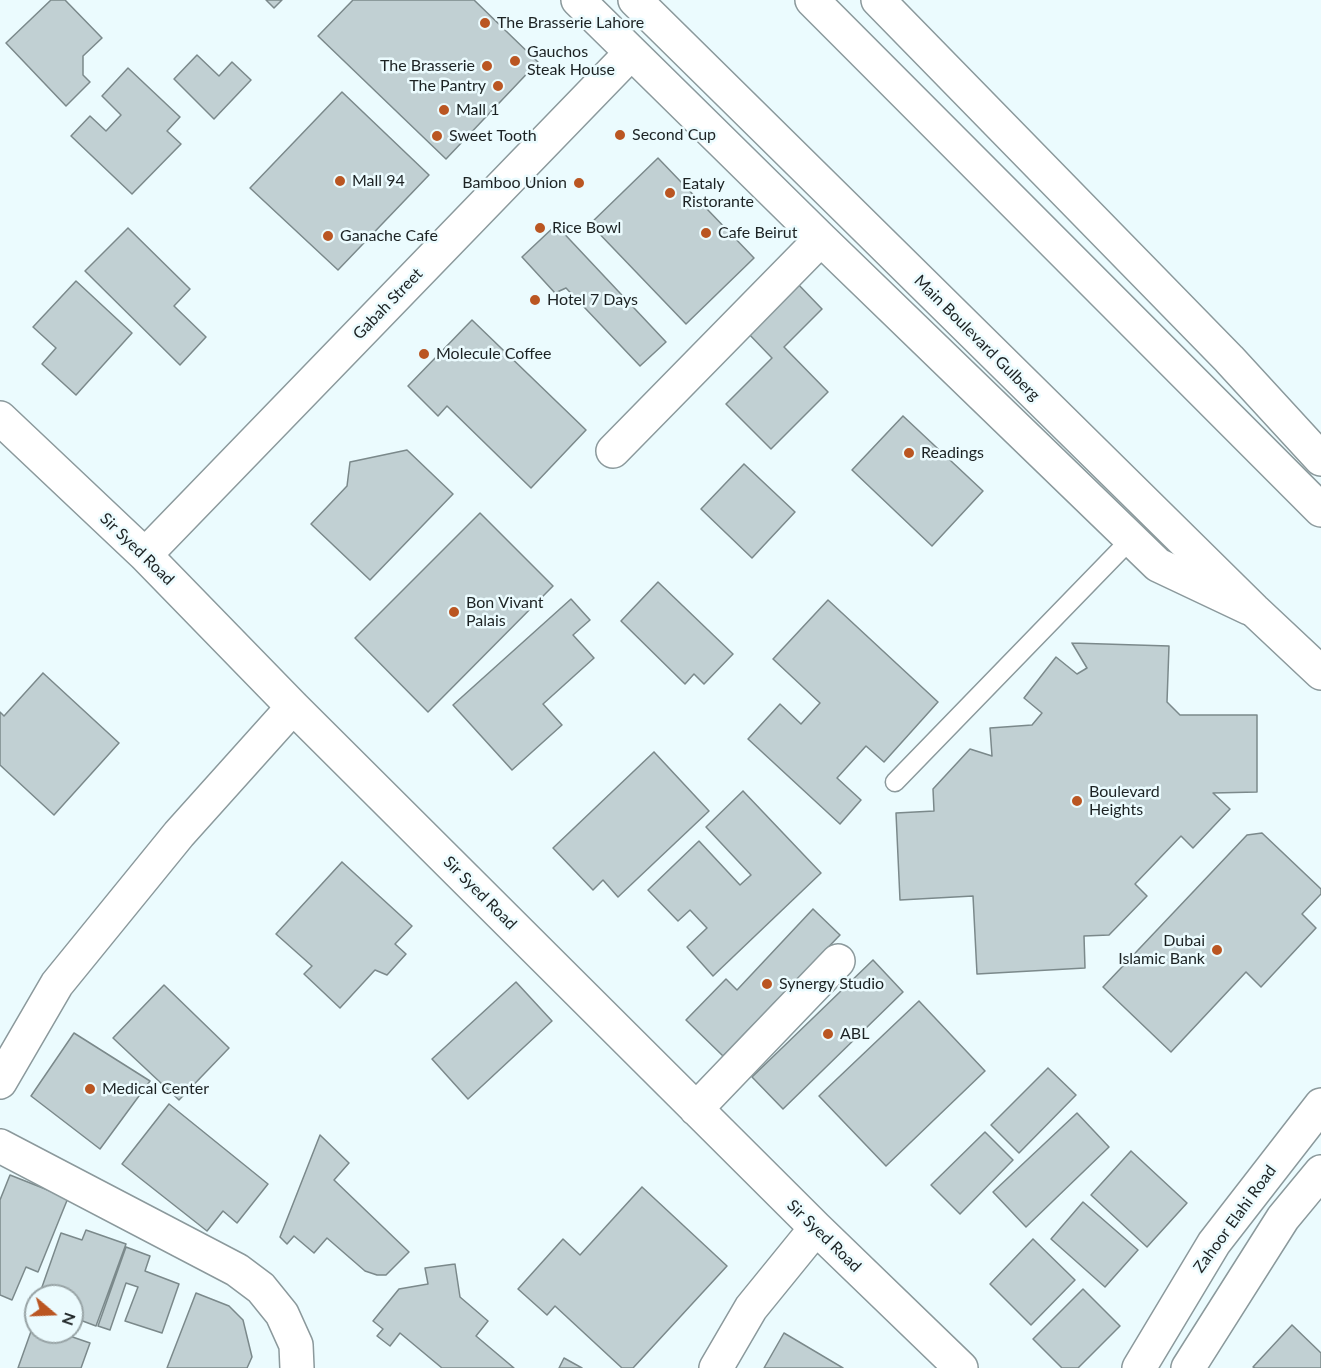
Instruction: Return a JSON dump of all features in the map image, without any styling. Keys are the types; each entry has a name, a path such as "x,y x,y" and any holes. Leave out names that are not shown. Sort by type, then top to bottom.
{"street":[{"path":"578,0 821,240 1158,565 1254,610"},
{"name":"Main Boulevard Gulberg","path":"635,0 1254,610 1321,673"},
{"path":"812,0 1321,510"},
{"path":"878,0 1229,359 1321,459"},
{"name":"Gabah Street","path":"145,555 630,53"},
{"path":"614,451 821,240"},
{"name":"Sir Syed Road","path":"0,418 145,555 293,707 696,1109 961,1368"},
{"path":"0,1082 57,984 179,834 293,707"},
{"path":"696,1109 838,961"},
{"name":"Zahoor Elahi Road","path":"1138,1368 1214,1243 1321,1105"},
{"path":"0,1146 237,1270 261,1288 282,1314 296,1345 297,1368"},
{"path":"1188,1368 1283,1218 1321,1172"},
{"path":"716,1368 750,1308 816,1228"}],"lane":[{"path":"895,782 1131,539"}],"building":[{"path":"51,0 65,0 102,38 83,56 83,75 90,82 66,106 6,43"},
{"path":"266,0 282,0 274,8"},
{"name":"Mall 1","path":"353,0 474,0 538,62 446,159 318,36"},
{"path":"197,55 219,76 232,62 251,80 214,119 174,79"},
{"path":"128,68 180,117 167,131 181,144 132,194 71,136 90,116 106,131 121,115 102,96"},
{"name":"Mall 94","path":"342,92 429,175 338,270 250,188"},
{"path":"658,158 754,258 686,324 590,224"},
{"path":"556,225 666,342 640,366 566,288 555,293 522,257"},
{"path":"128,228 190,289 174,306 206,337 180,365 85,271"},
{"path":"794,280 822,309 784,347 828,392 771,449 726,404 772,358 745,330"},
{"path":"76,281 132,333 76,395 42,364 56,348 33,327"},
{"path":"472,320 586,430 531,488 447,406 438,416 408,386"},
{"path":"903,416 983,491 932,546 852,470"},
{"path":"407,450 453,494 370,580 311,524 347,486 350,462"},
{"path":"744,464 795,512 752,558 701,509"},
{"name":"Bon Vivant Palais","path":"480,513 553,586 428,712 355,638"},
{"path":"658,582 733,654 704,684 694,674 685,684 621,621"},
{"path":"571,599 590,620 573,635 594,658 543,704 562,725 512,770 453,705"},
{"path":"828,600 938,702 884,762 866,746 837,778 861,800 840,824 748,739 780,704 801,724 820,703 773,659"},
{"name":"Boulevard Heights","path":"1072,643 1169,646 1167,702 1180,715 1257,715 1257,792 1213,793 1230,809 1193,848 1181,836 1135,884 1147,896 1109,935 1084,936 1085,968 977,974 973,896 900,900 896,813 934,811 933,789 970,749 992,756 990,728 1032,725 1042,713 1024,698 1056,657 1077,674 1087,668"},
{"path":"43,673 119,743 54,815 0,765 0,712 4,716"},
{"path":"654,752 709,811 618,897 603,880 593,890 553,848"},
{"path":"743,791 821,873 713,976 687,947 707,928 690,910 678,921 648,890 699,841 740,885 751,875 706,827"},
{"name":"Dubai Islamic Bank","path":"1262,833 1321,889 1321,894 1302,914 1316,928 1261,987 1246,972 1171,1052 1103,987 1247,835"},
{"path":"342,862 412,926 395,944 406,954 387,975 375,970 340,1008 304,974 312,966 276,934"},
{"name":"Synergy Studio","path":"813,909 840,935 723,1056 686,1020 726,979 737,990"},
{"name":"ABL","path":"873,960 903,992 783,1109 752,1077"},
{"path":"516,982 552,1021 468,1099 432,1059"},
{"path":"164,985 229,1048 179,1100 113,1038"},
{"path":"919,1001 985,1071 886,1166 819,1096"},
{"name":"Medical Center","path":"74,1033 150,1081 100,1149 31,1096"},
{"path":"1048,1068 1076,1095 1019,1153 991,1125"},
{"path":"169,1104 268,1184 237,1223 223,1211 207,1231 122,1164"},
{"path":"1077,1113 1109,1147 1026,1227 993,1192"},
{"path":"985,1132 1013,1160 960,1214 931,1185"},
{"path":"320,1135 349,1163 334,1180 409,1252 386,1275 365,1271 327,1238 314,1253 294,1236 287,1244 280,1237"},
{"path":"1131,1151 1187,1203 1147,1247 1091,1195"},
{"path":"10,1175 68,1198 38,1272 26,1267 12,1300 0,1295 0,1200"},
{"path":"642,1187 727,1266 633,1368 622,1368 555,1306 547,1315 518,1289 563,1239 580,1255"},
{"path":"1083,1202 1138,1250 1105,1287 1051,1239"},
{"path":"86,1230 126,1244 96,1326 84,1322 84,1284 43,1284 61,1233 82,1240"},
{"path":"1033,1239 1075,1280 1031,1325 990,1284"},
{"path":"126,1247 150,1256 145,1271 179,1284 162,1333 125,1321 138,1287 126,1283 110,1330 98,1326"},
{"path":"455,1264 460,1297 488,1321 476,1336 514,1368 442,1368 400,1333 390,1346 377,1336 383,1329 373,1321 399,1289 428,1284 425,1268"},
{"path":"1083,1289 1120,1326 1078,1368 1062,1368 1033,1339"},
{"path":"196,1293 229,1306 243,1320 252,1357 247,1368 167,1368"},
{"path":"1292,1325 1321,1353 1321,1368 1253,1367"},
{"path":"784,1333 843,1368 764,1368"},
{"path":"84,1341 90,1343 81,1368 18,1368 27,1344 84,1344"},
{"path":"564,1358 582,1368 559,1368"}],"place":[{"name":"The Brasserie Lahore","path":"485,23"},
{"name":"Gauchos Steak House","path":"515,61"},
{"name":"The Brasserie","path":"487,66"},
{"name":"The Pantry","path":"498,86"},
{"name":"Mall 1","path":"444,110"},
{"name":"Second Cup","path":"620,135"},
{"name":"Sweet Tooth","path":"437,136"},
{"name":"Mall 94","path":"340,181"},
{"name":"Bamboo Union","path":"579,183"},
{"name":"Eataly Ristorante","path":"670,193"},
{"name":"Rice Bowl","path":"540,228"},
{"name":"Cafe Beirut","path":"706,233"},
{"name":"Ganache Cafe","path":"328,236"},
{"name":"Hotel 7 Days","path":"535,300"},
{"name":"Molecule Coffee","path":"424,354"},
{"name":"Readings","path":"909,453"},
{"name":"Bon Vivant Palais","path":"454,612"},
{"name":"Boulevard Heights","path":"1077,801"},
{"name":"Dubai Islamic Bank","path":"1217,950"},
{"name":"Synergy Studio","path":"767,984"},
{"name":"ABL","path":"828,1034"},
{"name":"Medical Center","path":"90,1089"}]}
